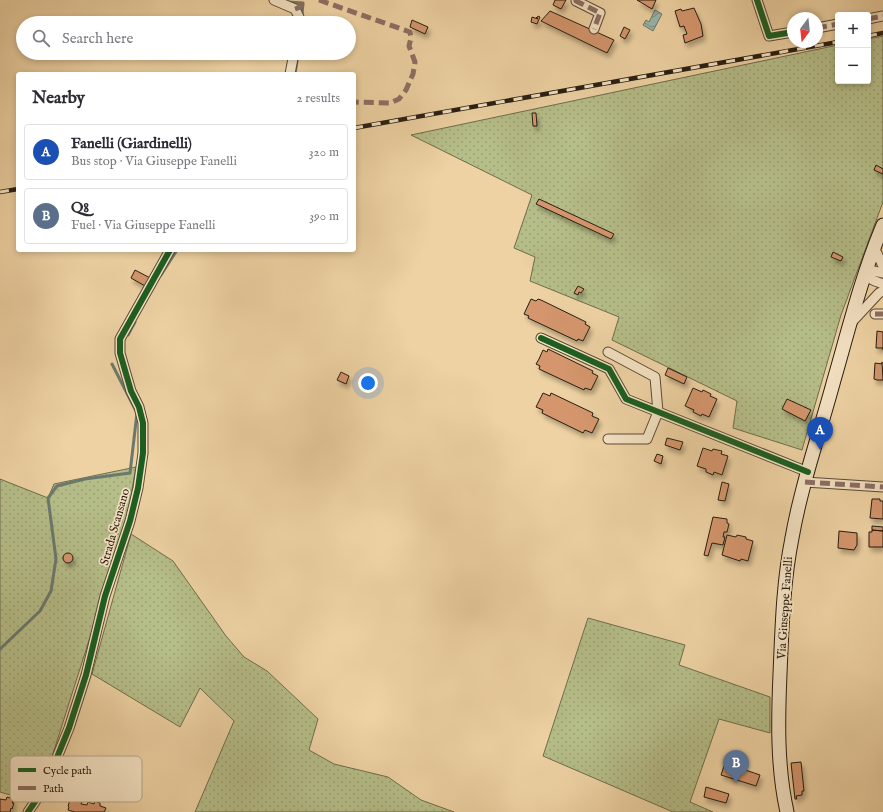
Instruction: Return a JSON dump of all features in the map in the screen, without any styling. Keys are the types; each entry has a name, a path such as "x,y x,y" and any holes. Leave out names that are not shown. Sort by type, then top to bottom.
{"main road":[{"name":"Via Giuseppe Fanelli","path":"787,812 782,787 779,748 779,691 784,588 792,538 807,477 865,272 883,225"}],"street":[{"path":"274,0 295,9 298,16"},
{"path":"577,0 576,1 600,13 594,29"},
{"path":"757,0 769,36 787,33"},
{"path":"871,18 883,16"},
{"path":"823,27 835,25"},
{"path":"290,72 293,60"},
{"path":"874,247 883,266"},
{"name":"Strada Scansano","path":"58,756 69,728 86,675 105,596 130,521 138,488 143,453 143,423 139,407 131,391 120,353 120,339 169,252"},
{"path":"883,273 869,270 865,272 872,280 883,284"},
{"path":"851,323 879,293 883,291"},
{"path":"541,338 609,369 626,399 807,477 883,487"},
{"path":"608,352 655,377 658,412 647,439 608,439"},
{"name":"Strada Scansano","path":"28,812 35,802"}],"green space":[{"path":"883,36 883,202 841,315 802,450 733,428 737,401 612,340 619,317 530,281 535,257 514,248 532,195 411,135 835,46 835,84 871,84 871,38"},
{"path":"136,467 126,524 52,756 10,756 10,795 0,792 0,479 48,498 54,484"},
{"path":"131,534 173,561 226,636 244,657 267,671 318,719 309,750 334,764 388,777 421,800 454,812 195,812 234,721 200,688 180,727 92,674"},
{"path":"588,618 685,645 679,665 770,697 770,733 719,719 690,802 713,812 673,812 543,756"}],"water":[{"path":"655,10 662,14 653,31 643,25 646,20 649,22"}],"building":[{"path":"555,0 566,0 561,9 553,5"},
{"path":"637,0 656,0 652,9"},
{"path":"694,8 701,24 703,36 685,43 683,35 687,34 684,26 680,27 675,11"},
{"path":"550,11 614,40 607,53 541,21"},
{"path":"538,16 540,17 537,24 531,22 532,17 538,19"},
{"path":"412,20 428,27 425,34 410,27"},
{"path":"624,27 630,30 625,39 620,36"},
{"path":"532,113 536,113 537,126 533,126"},
{"path":"876,165 883,169 883,174 874,170"},
{"path":"539,199 614,234 611,239 536,204"},
{"path":"833,252 843,257 841,261 831,257"},
{"path":"135,270 152,279 147,287 131,278"},
{"path":"578,286 584,289 581,293 579,292 578,295 574,293"},
{"path":"531,299 536,301 538,299 541,300 586,322 585,324 590,327 583,341 578,339 577,341 528,318 529,316 524,314"},
{"path":"877,331 883,332 883,348 876,348"},
{"path":"548,349 593,371 592,373 598,376 591,390 585,388 584,390 539,369 540,366 536,364 543,350 547,352"},
{"path":"882,362 883,380 874,379 875,363 882,364"},
{"path":"668,368 687,377 684,384 665,375"},
{"path":"341,372 349,376 346,384 337,380"},
{"path":"693,388 702,392 703,390 711,394 710,396 717,399 709,417 702,414 701,416 693,412 694,410 685,406"},
{"path":"543,393 550,396 551,393 593,413 592,416 599,419 592,433 585,430 583,433 542,413 543,410 536,407"},
{"path":"787,399 811,410 805,421 782,409"},
{"path":"667,438 683,442 680,450 665,445"},
{"path":"703,448 712,451 713,449 722,451 721,454 728,456 722,475 714,472 713,475 706,472 706,469 697,466"},
{"path":"657,454 663,456 661,464 654,461"},
{"path":"722,482 729,484 725,501 718,500"},
{"path":"872,499 880,499 880,501 883,501 883,519 870,518"},
{"path":"713,517 727,519 727,523 729,524 727,532 724,532 723,537 725,537 723,545 712,543 708,556 704,555"},
{"path":"872,526 883,527 883,531 872,530"},
{"path":"872,530 883,531 883,547 869,547 869,532 872,532"},
{"path":"839,531 857,533 857,545 854,550 838,548"},
{"path":"727,535 746,537 746,539 753,541 748,561 741,559 740,561 722,555"},
{"path":"68,553 73,558 68,563 63,558"},
{"path":"801,762 804,791 802,791 802,795 796,796 797,799 795,799 791,763"},
{"path":"725,763 760,775 756,786 721,775"},
{"path":"706,787 729,794 726,803 704,797"},
{"path":"7,797 10,798 10,802 14,803 12,809 11,808 10,812 0,812 0,799 6,800"},
{"path":"69,802 82,802 81,804 87,805 88,802 94,804 95,802 98,802 100,803 100,806 106,808 104,812 75,812 68,810"}],"waterway":[{"path":"287,2 303,3 302,15"},
{"path":"295,72 297,61"},
{"path":"161,275 176,252"},
{"path":"128,335 135,322"},
{"path":"0,649 40,611 51,591 56,559 48,498 57,486 85,479 130,473 137,413 112,364"}],"railway":[{"path":"871,35 883,33"},
{"path":"356,128 835,43"},
{"path":"0,192 16,189"}],"marked path":[{"path":"295,9 306,0"},
{"path":"319,0 410,32 411,38 409,46 415,62 413,74 406,90 399,99 390,103 356,102"},
{"path":"577,0 576,1 600,13 594,29"},
{"path":"871,18 883,16"},
{"path":"823,27 835,25"},
{"path":"875,314 883,314"},
{"path":"805,482 883,487"}],"cycle path":[{"path":"757,0 769,36 787,33"},
{"path":"58,756 69,728 86,675 105,596 130,521 138,488 143,453 143,423 139,407 131,391 120,353 120,339 169,252"},
{"path":"541,338 609,369 626,399 808,472"},
{"path":"28,812 35,802"}],"place":[{"name":"Fanelli (Giardinelli)","path":"820,450"},
{"name":"Q8","path":"736,783"}]}
